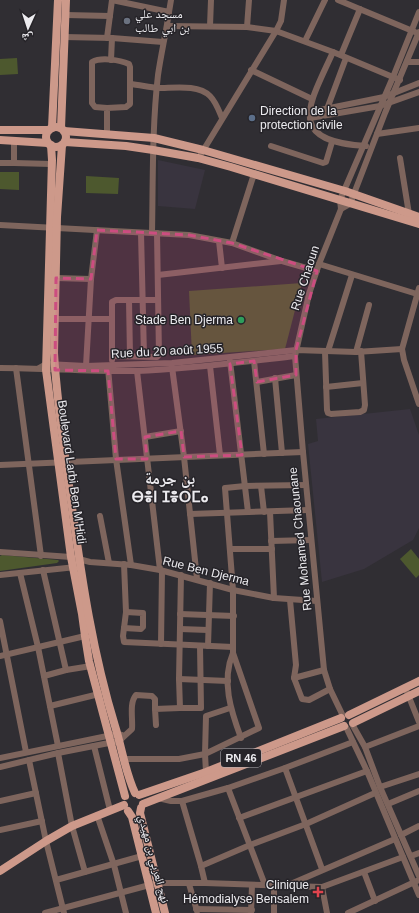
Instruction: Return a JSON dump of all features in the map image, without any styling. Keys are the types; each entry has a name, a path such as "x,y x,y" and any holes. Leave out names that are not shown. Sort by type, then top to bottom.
{"main road":[{"path":"50,144 46,135 50,129 58,0"},
{"path":"0,871 72,826 110,810 126,808 134,812 142,806 142,799 137,794 99,694 91,666 85,636 62,462 55,367 56,278 53,228 63,143 66,136 63,129 66,0"},
{"path":"0,130 50,129 58,127 63,129 154,138 203,150 345,191 419,217"},
{"path":"0,140 50,144 57,147 63,143 119,146 198,158 419,224"},
{"name":"Boulevard Larbi Ben M'Hidi","path":"50,144 53,228 44,367 62,462"},
{"path":"76,562 96,656 116,738 126,808"},
{"name":"RN 46","path":"137,794 206,772 347,721 404,687 419,681"},
{"name":"RN 46","path":"142,806 158,798 419,691"},
{"path":"125,796 130,793 137,794"},
{"name":"نهج العربي بن مهيدي","path":"142,806 140,814 161,913"},
{"name":"نهج العربي بن مهيدي","path":"126,808 132,817 142,856 154,884"}],"street":[{"path":"111,60 109,38 112,0 169,12"},
{"path":"112,356 159,355 158,275 154,233 153,150 157,88 163,42 171,0"},
{"path":"210,26 211,0"},
{"path":"247,27 249,0"},
{"path":"198,158 251,70 276,32 281,21 284,0"},
{"path":"305,41 325,0"},
{"path":"338,0 419,33 407,62 384,97 340,200"},
{"path":"327,109 360,9"},
{"path":"341,209 350,204 354,195 393,94 396,78 419,12"},
{"path":"66,15 110,16"},
{"path":"167,26 247,27 276,32 305,41 396,78"},
{"path":"64,37 109,38 163,42"},
{"path":"333,52 312,99 310,115 312,127 316,133 332,142 345,145 372,147"},
{"path":"111,60 129,64 130,84 130,104 128,106 107,108 95,107 92,103 92,64 95,61 111,60"},
{"path":"407,62 419,62"},
{"path":"251,70 312,99"},
{"path":"310,115 327,109 384,97 419,83"},
{"path":"130,84 157,88 194,88 203,91 210,95 213,99 222,118"},
{"path":"310,115 380,106 419,92"},
{"path":"107,108 107,134"},
{"path":"377,134 419,128"},
{"path":"14,140 14,163"},
{"path":"271,146 323,163 326,162 332,142"},
{"path":"400,158 409,214"},
{"path":"0,163 51,164"},
{"path":"232,243 254,174"},
{"name":"Rue Chaoun","path":"296,353 305,312 318,267 341,209 340,200"},
{"path":"0,225 189,235 232,243 282,261 318,267 418,291 402,349 404,360 419,404"},
{"path":"86,366 91,279 97,230"},
{"path":"141,233 144,356"},
{"path":"219,241 222,268"},
{"path":"158,275 282,261"},
{"path":"352,275 327,352 326,387 328,413 360,412 364,410 363,383 358,352 369,305"},
{"path":"56,278 91,279"},
{"path":"129,300 130,356"},
{"path":"131,565 116,459 109,367 112,356 111,305 114,301 158,300"},
{"path":"55,319 112,319"},
{"path":"296,353 358,352 402,349"},
{"name":"Rue du 20 août 1955","path":"55,367 109,367 137,371 296,353"},
{"name":"Rue du 20 août 1955","path":"0,368 210,366 230,361 254,361 296,353"},
{"name":"Rue Mohamed Chaounane","path":"296,353 296,375 302,452 324,670 330,689 347,721"},
{"path":"230,361 248,512"},
{"path":"254,361 264,454"},
{"path":"172,366 181,431 197,579"},
{"path":"210,366 220,455"},
{"path":"16,368 41,556"},
{"path":"137,371 161,570 161,644"},
{"path":"257,382 296,375"},
{"path":"275,378 282,453"},
{"path":"326,387 363,383"},
{"path":"144,437 181,431"},
{"path":"0,465 302,452"},
{"path":"241,738 228,698 229,661 233,650 234,616 228,513 225,488 245,486 306,485"},
{"path":"261,486 267,512 272,549 274,598"},
{"path":"190,514 308,510"},
{"path":"100,516 109,563"},
{"path":"271,541 311,540"},
{"path":"230,549 272,549"},
{"path":"0,550 76,562"},
{"path":"0,575 43,570 76,562"},
{"name":"Rue Ben Djerma","path":"76,562 131,565 161,570 233,590 274,598 317,602"},
{"path":"124,564 126,612 123,636 124,642 208,646 233,650"},
{"path":"43,570 66,670"},
{"path":"20,573 38,647 58,746"},
{"path":"180,708 179,679 181,575"},
{"path":"208,646 210,583"},
{"path":"290,600 296,665 294,678 302,700 309,700 330,689"},
{"path":"124,628 141,629 143,627 143,613 126,612"},
{"path":"180,614 234,616"},
{"path":"0,621 26,752"},
{"path":"180,629 208,630"},
{"path":"0,656 85,636"},
{"path":"200,646 201,708 206,716 206,772"},
{"path":"124,759 179,759 205,754 260,728 233,650"},
{"path":"44,676 66,670 91,666"},
{"path":"294,678 324,670"},
{"path":"179,679 228,681"},
{"path":"404,687 419,722"},
{"path":"50,706 99,694"},
{"path":"0,767 94,746 116,738 132,729 133,702 134,696 136,695 152,696 155,699 156,725"},
{"path":"155,709 201,708"},
{"path":"206,716 230,708"},
{"path":"347,721 353,742 367,771 395,840 416,882 419,895"},
{"path":"347,721 365,747 380,787 419,876"},
{"path":"365,747 419,726"},
{"path":"0,758 58,746 116,738"},
{"path":"158,798 171,801 182,801 228,788 353,742"},
{"path":"94,746 110,810"},
{"path":"58,753 72,826 85,872"},
{"path":"29,760 46,841 63,911"},
{"path":"285,768 322,869"},
{"path":"239,818 367,771"},
{"path":"380,787 419,774"},
{"path":"228,788 265,885"},
{"path":"388,804 419,791"},
{"path":"0,801 36,793"},
{"path":"201,866 250,845 306,824 375,793"},
{"path":"182,801 205,883"},
{"path":"97,815 114,865 126,913"},
{"path":"0,830 42,822"},
{"path":"401,835 419,826"},
{"path":"285,886 322,869 395,840"},
{"path":"411,856 419,853"},
{"path":"56,880 142,856"},
{"path":"45,913 63,911 154,884 205,883 322,887 403,857"},
{"path":"364,872 375,901"},
{"path":"348,913 416,882"},
{"path":"189,884 197,911 252,911 252,885"},
{"path":"274,886 274,913"},
{"path":"322,887 327,913"}],"highlighted area":[{"path":"97,230 189,235 232,243 317,271 296,350 296,375 257,382 254,361 230,364 242,455 184,457 181,431 145,437 147,459 116,459 108,371 55,370 56,278 91,279"}],"shaded area":[{"path":"158,160 205,170 195,209 158,206"},
{"path":"410,409 419,435 419,528 413,540 364,569 322,582 308,444 318,441 316,419"}],"green space":[{"path":"17,58 18,74 0,75 0,59"},
{"path":"0,172 19,172 19,190 0,189"},
{"path":"86,176 119,178 118,194 86,193"},
{"name":"Stade Ben Djerma","path":"302,283 285,349 192,355 189,291"},
{"path":"411,549 419,559 419,575 416,578 400,559"},
{"path":"0,556 59,561 57,563 0,571"}],"place":[{"name":"مسجد علي بن ابي طالب","path":"127,21"},
{"name":"Direction de la protection civile","path":"252,118"},
{"name":"Stade Ben Djerma","path":"241,320"},
{"name":"Clinique Hémodialyse Bensalem","path":"318,892"}],"district":[{"name":"بن جرمة ⴱⴻⵏ ⵊⴻⵔⵎⴰ","path":"170,487"}]}
